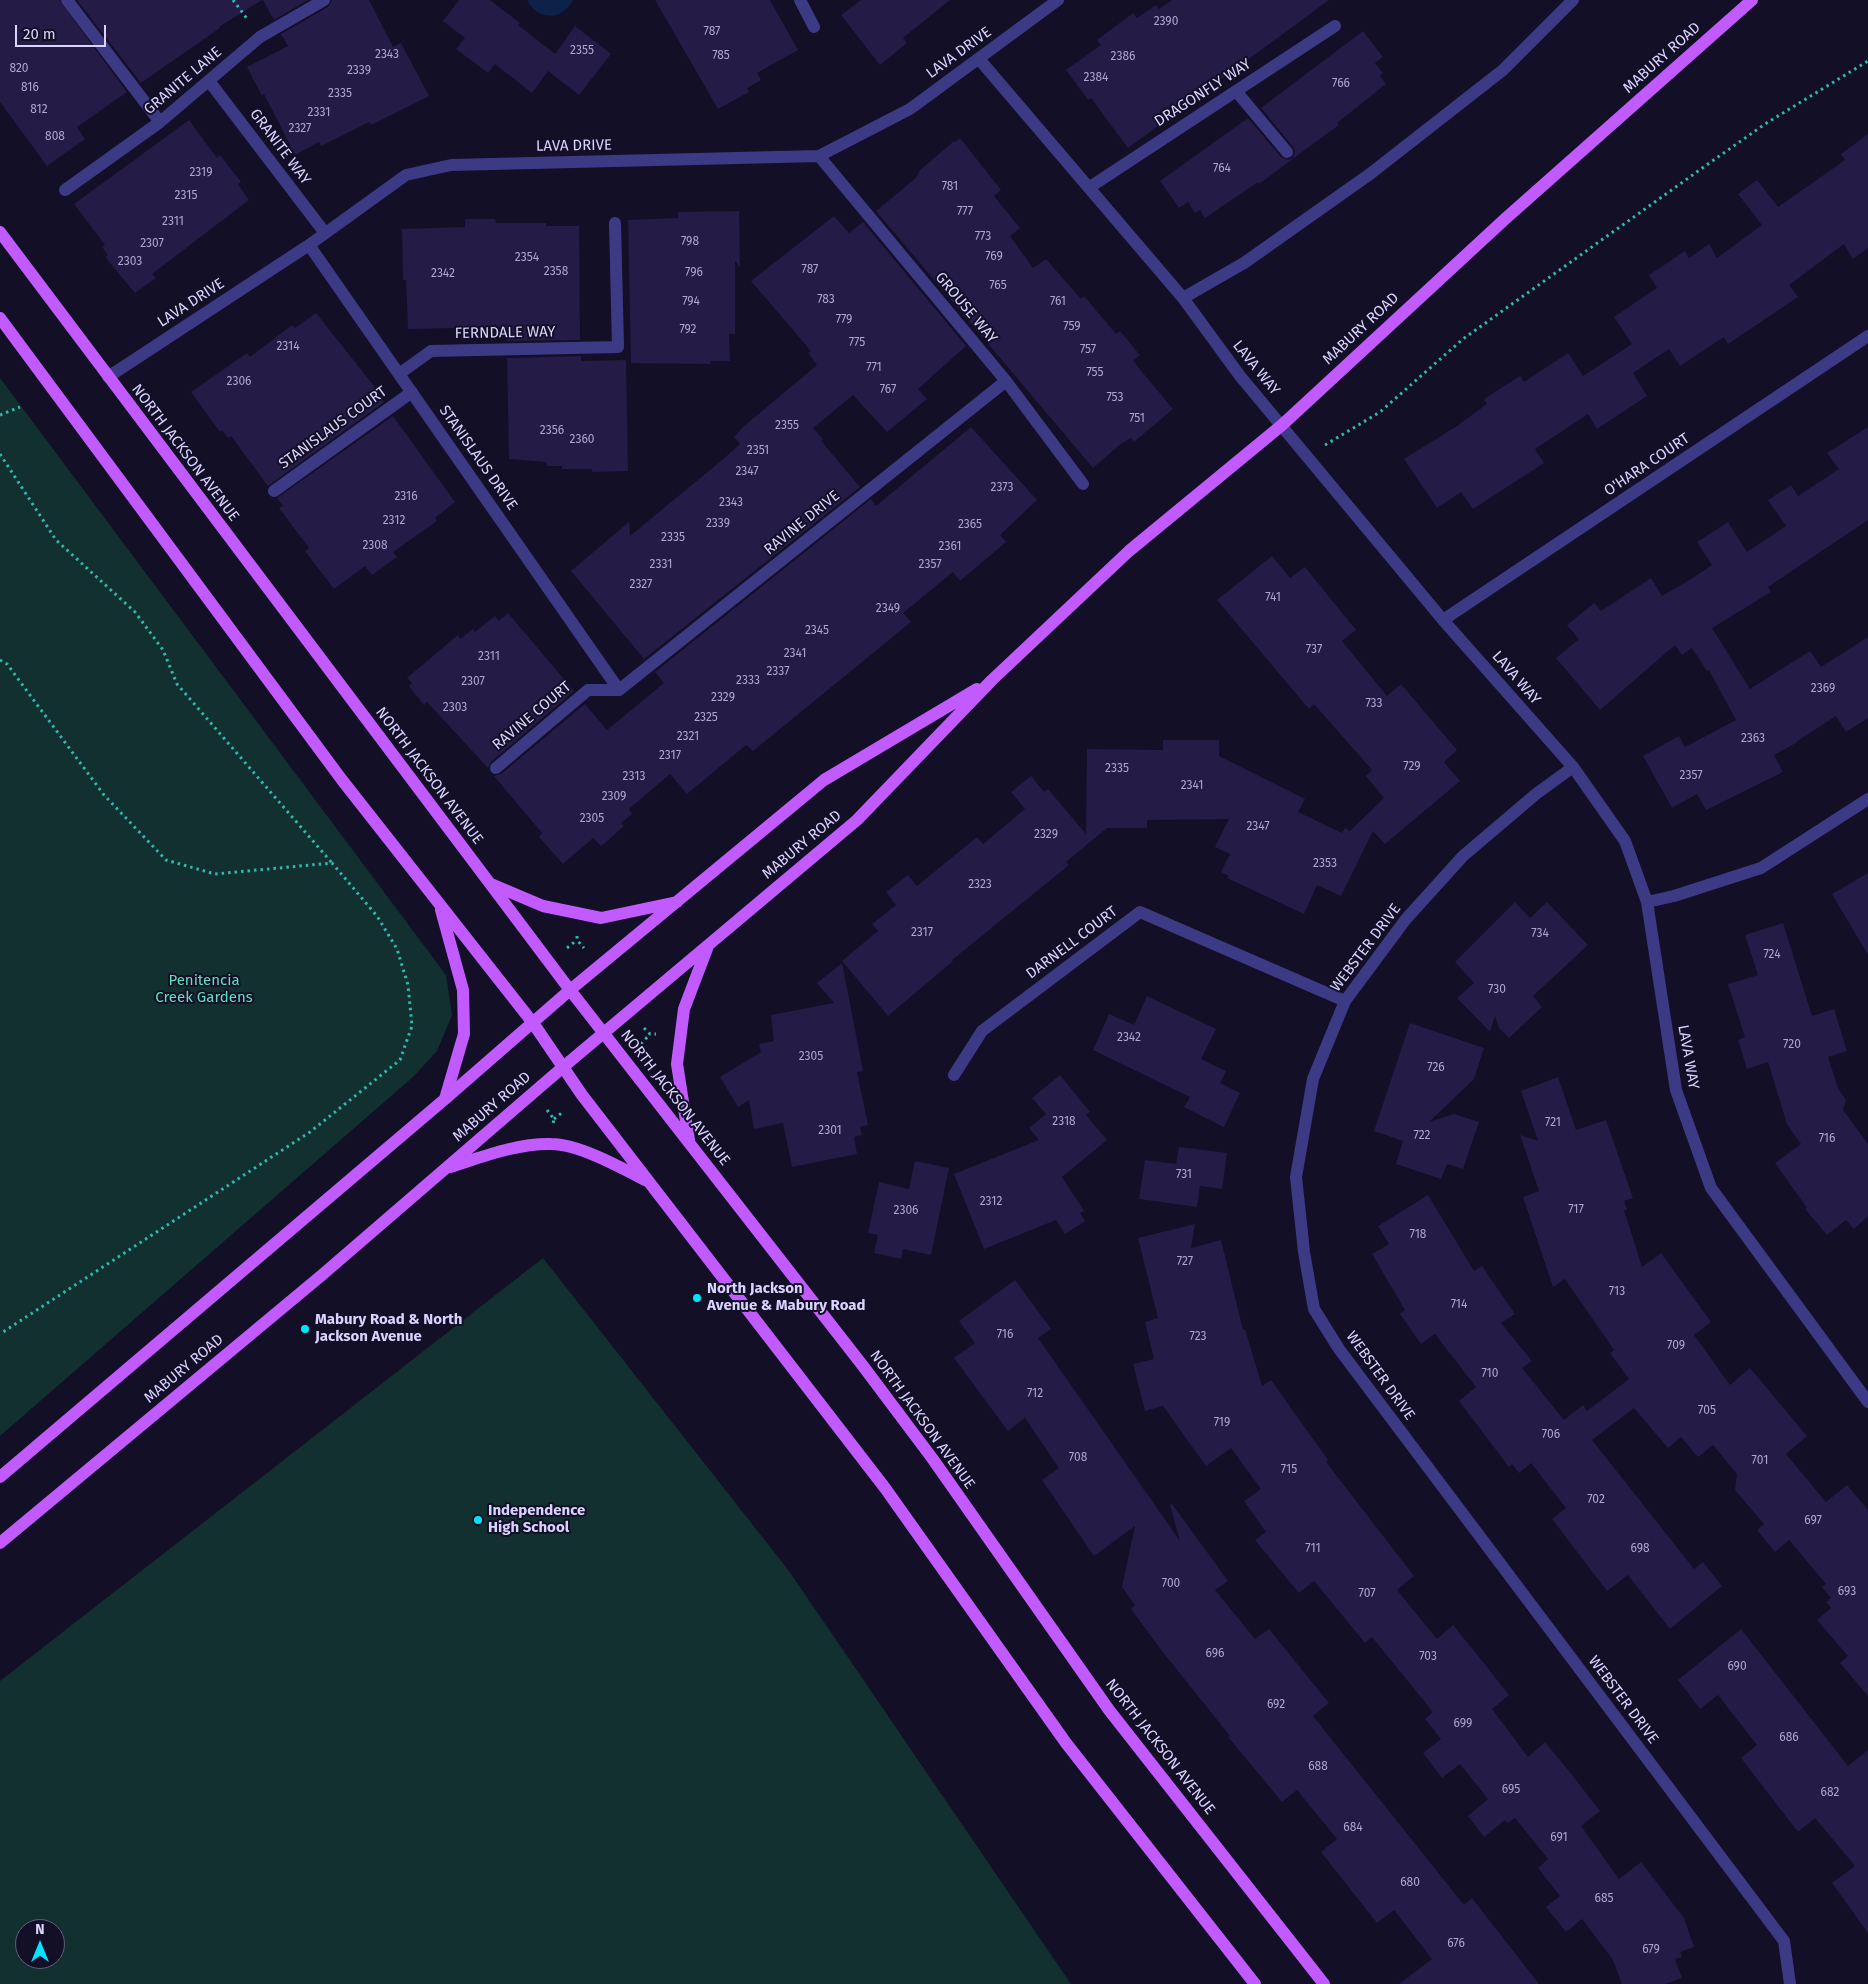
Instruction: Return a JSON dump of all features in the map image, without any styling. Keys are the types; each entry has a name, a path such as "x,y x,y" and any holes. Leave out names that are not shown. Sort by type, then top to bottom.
{"main road":[{"name":"MABURY ROAD","path":"0,1543 322,1275 562,1068 858,820 992,680 1129,551 1282,425 1505,219 1752,0"},
{"name":"NORTH JACKSON AVENUE","path":"0,232 570,990 920,1443 1109,1710 1324,1984"},
{"path":"0,318 342,780 532,1023 562,1068 885,1488 1066,1743 1254,1984"},
{"name":"MABURY ROAD","path":"0,1477 445,1099 570,990 679,902 824,780 992,680"},
{"path":"490,884 543,906 600,918 679,902"},
{"path":"439,903 463,990 464,1034 445,1099"},
{"path":"689,1142 677,1064 684,1009 709,944"},
{"path":"446,1168 509,1150 552,1144 596,1156 652,1183"}],"street":[{"path":"67,0 160,122"},
{"name":"GRANITE LANE","path":"65,190 160,122 260,36 324,0"},
{"path":"800,0 814,28"},
{"name":"LAVA DRIVE","path":"108,377 309,245 406,175 451,165 819,156 910,109 1058,0"},
{"path":"1183,298 1244,263 1370,174 1502,70 1573,0"},
{"name":"DRAGONFLY WAY","path":"1090,187 1335,26"},
{"name":"LAVA WAY","path":"979,59 1183,298 1240,376 1443,620 1573,767 1625,841 1647,902 1676,1090 1711,1188 1868,1402"},
{"name":"GRANITE WAY","path":"209,81 325,233"},
{"path":"1236,90 1288,152"},
{"name":"GROUSE WAY","path":"819,156 1006,381 1082,484"},
{"name":"FERNDALE WAY","path":"399,374 431,351 618,347 615,223"},
{"name":"STANISLAUS DRIVE","path":"309,245 619,690"},
{"name":"O'HARA COURT","path":"1443,620 1868,336"},
{"name":"RAVINE DRIVE","path":"619,690 1006,381"},
{"name":"STANISLAUS COURT","path":"274,491 412,392"},
{"name":"RAVINE COURT","path":"496,768 588,690 619,690"},
{"name":"WEBSTER DRIVE","path":"1573,767 1536,794 1463,856 1406,920 1345,1001 1313,1079 1296,1177 1304,1252 1314,1309 1339,1349 1784,1941 1790,1984"},
{"path":"1647,902 1674,896 1761,868 1868,799"},
{"name":"DARNELL COURT","path":"954,1075 982,1032 1140,912 1345,1001"}],"path":[{"path":"234,0 253,27"},
{"path":"1307,455 1380,412 1463,339 1709,164 1766,124 1868,61"},
{"path":"0,415 20,407"},
{"path":"0,454 56,540 136,612 163,650 177,684 377,916 397,949 408,985 412,1026 400,1060 310,1132 0,1334"},
{"path":"0,660 8,664 104,795 166,860 215,874 332,864"},
{"path":"567,948 577,940 578,933"},
{"path":"577,940 584,948"},
{"path":"642,1026 650,1034 656,1034"},
{"path":"641,1044 650,1034"},
{"path":"545,1108 554,1119"},
{"path":"553,1128 554,1119 564,1111"}],"green space":[{"name":"Penitencia Creek Gardens","path":"0,378 446,975 452,1015 437,1051 413,1077 0,1436"},
{"name":"Independence High School","path":"543,1258 789,1571 1071,1984 0,1984 0,1681"}],"water":[{"path":"527,0 573,0 563,12 550,16 537,12"}],"building":[{"path":"0,0 59,0 127,92 77,127 85,139 47,166 0,102"},
{"path":"77,0 262,0 219,27 141,83"},
{"path":"263,0 308,0 274,20"},
{"path":"332,0 369,0 393,47 401,43 429,96 371,125 369,122 321,146 319,142 295,155 264,94 262,96 247,67 288,46 281,34 328,7"},
{"path":"459,0 490,0 555,54 575,26 611,54 579,95 548,71 532,93 495,64 488,73 456,49 465,38 443,21"},
{"path":"655,0 770,0 798,50 757,73 761,80 747,88 749,92 718,109"},
{"path":"861,0 950,0 903,38 907,43 880,65 841,15"},
{"path":"1172,0 1329,0 1128,148 1091,98 1088,100 1066,70 1101,45 1097,40 1133,13 1137,18 1156,5 1159,9"},
{"path":"1363,31 1383,57 1375,63 1383,73 1380,76 1386,84 1337,123 1339,125 1259,184 1258,182 1205,218 1200,210 1195,213 1188,202 1179,208 1160,181 1248,118 1281,157 1288,160 1293,158 1295,151 1293,147 1261,108"},
{"path":"189,120 217,158 220,155 241,182 238,184 249,200 152,274 156,278 135,293 105,257 108,255 102,247 105,245 74,204"},
{"path":"1868,134 1868,248 1853,259 1844,244 1789,285 1798,297 1728,344 1724,337 1680,366 1669,349 1633,373 1647,396 1597,429 1588,414 1535,449 1544,463 1473,509 1461,492 1437,508 1404,459 1457,426 1487,404 1484,399 1520,376 1524,382 1568,353 1583,376 1632,344 1614,317 1657,288 1649,275 1685,251 1689,258 1709,244 1717,258 1762,225 1738,194 1757,180 1778,207 1845,160 1841,154"},
{"path":"960,138 1001,190 994,196 1020,228 1010,236 1033,268 1046,259 1081,299 1084,296 1116,334 1120,331 1140,355 1133,361 1173,409 1134,442 1131,438 1122,443 1093,468 876,211 916,178 920,170"},
{"path":"739,211 740,267 735,261 735,334 729,334 730,361 710,361 711,364 631,363 628,220 678,218 678,212"},
{"path":"834,216 849,233 863,222 966,346 918,389 927,399 887,432 853,395 813,428 823,439 821,441 860,487 644,659 571,571 629,522 630,536 722,460 740,444 734,437 743,427 817,365 808,353 811,351 751,281"},
{"path":"465,219 495,219 496,223 546,223 546,226 579,226 580,340 506,341 506,327 408,329 406,280 403,280 402,229 465,227"},
{"path":"316,313 378,391 376,393 384,402 268,486 231,436 228,438 222,430 220,432 191,392 247,353 250,357 292,325 295,328"},
{"path":"581,356 581,361 626,360 628,471 592,472 592,469 562,469 562,466 547,466 546,462 509,459 507,358"},
{"path":"393,416 455,502 435,518 437,521 393,552 397,557 372,575 365,566 334,589 305,551 309,548 279,508 283,506 277,498"},
{"path":"971,427 1037,500 1000,535 1006,542 960,581 953,572 903,613 911,622 753,751 746,745 687,794 670,774 629,809 632,814 621,823 624,826 605,843 601,846 593,838 563,864 539,837 542,833 494,776 501,774 585,704 607,730 664,683 655,672 871,499 876,506"},
{"path":"1868,427 1868,520 1768,587 1771,592 1712,628 1750,689 1810,651 1821,667 1868,637 1868,718 1846,732 1836,716 1796,743 1774,755 1783,772 1706,810 1697,794 1672,808 1643,756 1679,736 1685,747 1736,720 1709,670 1707,671 1692,648 1682,655 1675,645 1600,710 1556,658 1579,639 1567,625 1594,603 1601,611 1651,578 1662,596 1691,579 1712,565 1697,542 1728,522 1747,552 1786,526 1768,500 1791,485 1798,496 1839,469 1827,453"},
{"path":"1272,556 1290,578 1305,567 1356,630 1342,641 1387,696 1401,684 1457,750 1444,762 1460,781 1385,844 1373,831 1341,896 1317,885 1304,914 1227,878 1229,876 1221,872 1230,854 1215,847 1229,819 1147,820 1147,828 1107,828 1066,862 1069,865 952,960 888,1016 842,961 878,931 872,924 896,905 886,892 908,875 917,886 977,837 983,844 1025,809 1011,792 1031,776 1044,792 1048,789 1086,834 1087,749 1163,750 1163,740 1219,740 1219,756 1305,799 1298,812 1342,833 1345,828 1350,831 1384,798 1366,776 1372,770 1314,704 1309,709 1217,600"},
{"path":"508,613 574,691 491,762 488,768 427,702 424,705 409,686 412,683 407,678 458,635 460,639 473,629 475,632 495,616 499,621"},
{"path":"1868,873 1868,955 1832,894"},
{"path":"1515,902 1530,918 1547,902 1588,945 1533,996 1542,1007 1509,1038 1499,1028 1495,1016 1490,1032 1457,998 1474,983 1455,962"},
{"path":"1783,923 1812,1016 1834,1009 1847,1051 1828,1057 1838,1088 1846,1100 1843,1110 1868,1144 1868,1216 1854,1229 1846,1220 1827,1235 1805,1209 1807,1208 1775,1163 1801,1144 1787,1124 1768,1062 1747,1069 1738,1040 1745,1037 1728,984 1758,975 1745,935"},
{"path":"842,963 863,1071 857,1072 868,1125 860,1127 862,1135 854,1137 857,1154 792,1167 783,1123 754,1129 749,1100 738,1107 720,1077 761,1052 759,1044 774,1041 771,1015 834,1003 817,983"},
{"path":"1147,996 1216,1029 1201,1059 1226,1071 1220,1083 1240,1093 1224,1127 1184,1107 1190,1097 1093,1050 1109,1014 1134,1025"},
{"path":"1410,1023 1484,1048 1474,1079 1429,1122 1454,1114 1479,1122 1463,1169 1447,1164 1441,1179 1396,1164 1403,1141 1374,1131"},
{"path":"1060,1075 1090,1112 1086,1115 1107,1140 1062,1177 1084,1211 1080,1213 1085,1221 1065,1234 1056,1220 984,1249 954,1174 1039,1140 1029,1128 1046,1114 1032,1098"},
{"path":"1558,1077 1576,1130 1606,1120 1633,1198 1624,1201 1627,1210 1624,1210 1642,1267 1661,1253 1711,1322 1694,1335 1730,1385 1750,1368 1807,1436 1786,1454 1826,1502 1847,1485 1868,1510 1868,1696 1840,1663 1848,1656 1817,1620 1831,1608 1826,1602 1831,1598 1822,1587 1826,1584 1789,1540 1775,1552 1757,1530 1764,1524 1735,1490 1737,1474 1713,1445 1698,1457 1681,1437 1668,1448 1634,1408 1592,1440 1694,1569 1703,1562 1722,1586 1670,1629 1628,1575 1607,1591 1552,1519 1566,1508 1531,1463 1519,1473 1512,1464 1509,1467 1459,1401 1476,1387 1435,1334 1421,1344 1400,1314 1405,1310 1372,1254 1389,1244 1378,1226 1428,1195 1474,1271 1482,1266 1515,1314 1501,1323 1532,1361 1522,1368 1564,1420 1583,1405 1587,1411 1629,1379 1610,1353 1614,1350 1565,1279 1553,1287 1523,1197 1539,1191 1520,1135 1538,1141 1521,1091"},
{"path":"1179,1147 1227,1153 1222,1189 1200,1186 1197,1207 1139,1199 1145,1160 1176,1164"},
{"path":"915,1161 949,1168 931,1255 903,1249 901,1259 874,1253 878,1235 868,1233 879,1182 909,1189"},
{"path":"1195,1224 1191,1248 1221,1240 1243,1330 1245,1329 1262,1386 1271,1380 1328,1460 1326,1462 1414,1576 1397,1590 1437,1639 1453,1625 1509,1695 1492,1709 1528,1757 1545,1742 1600,1811 1581,1826 1619,1879 1641,1862 1684,1918 1694,1947 1680,1952 1682,1957 1675,1959 1682,1978 1665,1984 1622,1984 1613,1960 1582,1919 1566,1932 1546,1907 1560,1896 1538,1868 1548,1859 1515,1818 1508,1823 1505,1820 1484,1837 1468,1816 1488,1799 1460,1764 1442,1778 1423,1753 1441,1739 1425,1719 1433,1712 1372,1637 1365,1643 1314,1581 1299,1593 1255,1540 1266,1532 1244,1501 1261,1489 1231,1448 1206,1466 1163,1406 1145,1411 1133,1364 1154,1359 1145,1322 1158,1318 1138,1238"},
{"path":"1015,1280 1051,1329 1038,1338 1180,1541 1170,1505 1172,1504 1228,1581 1215,1590 1255,1639 1269,1629 1329,1703 1313,1716 1464,1905 1472,1898 1539,1984 1399,1984 1432,1959 1394,1910 1377,1923 1321,1852 1337,1839 1297,1790 1282,1802 1228,1737 1230,1736 1131,1609 1135,1605 1122,1587 1135,1526 1094,1556 1042,1480 1059,1468 1025,1418 1008,1431 954,1358 975,1343 959,1321"},
{"path":"1741,1629 1848,1766 1868,1750 1868,1933 1832,1883 1855,1866 1815,1818 1798,1832 1741,1758 1757,1745 1718,1695 1700,1709 1678,1680"}],"place":[{"name":"North Jackson Avenue & Mabury Road","path":"697,1298"},
{"name":"Mabury Road & North Jackson Avenue","path":"305,1329"},
{"name":"Independence High School","path":"478,1520"}]}
